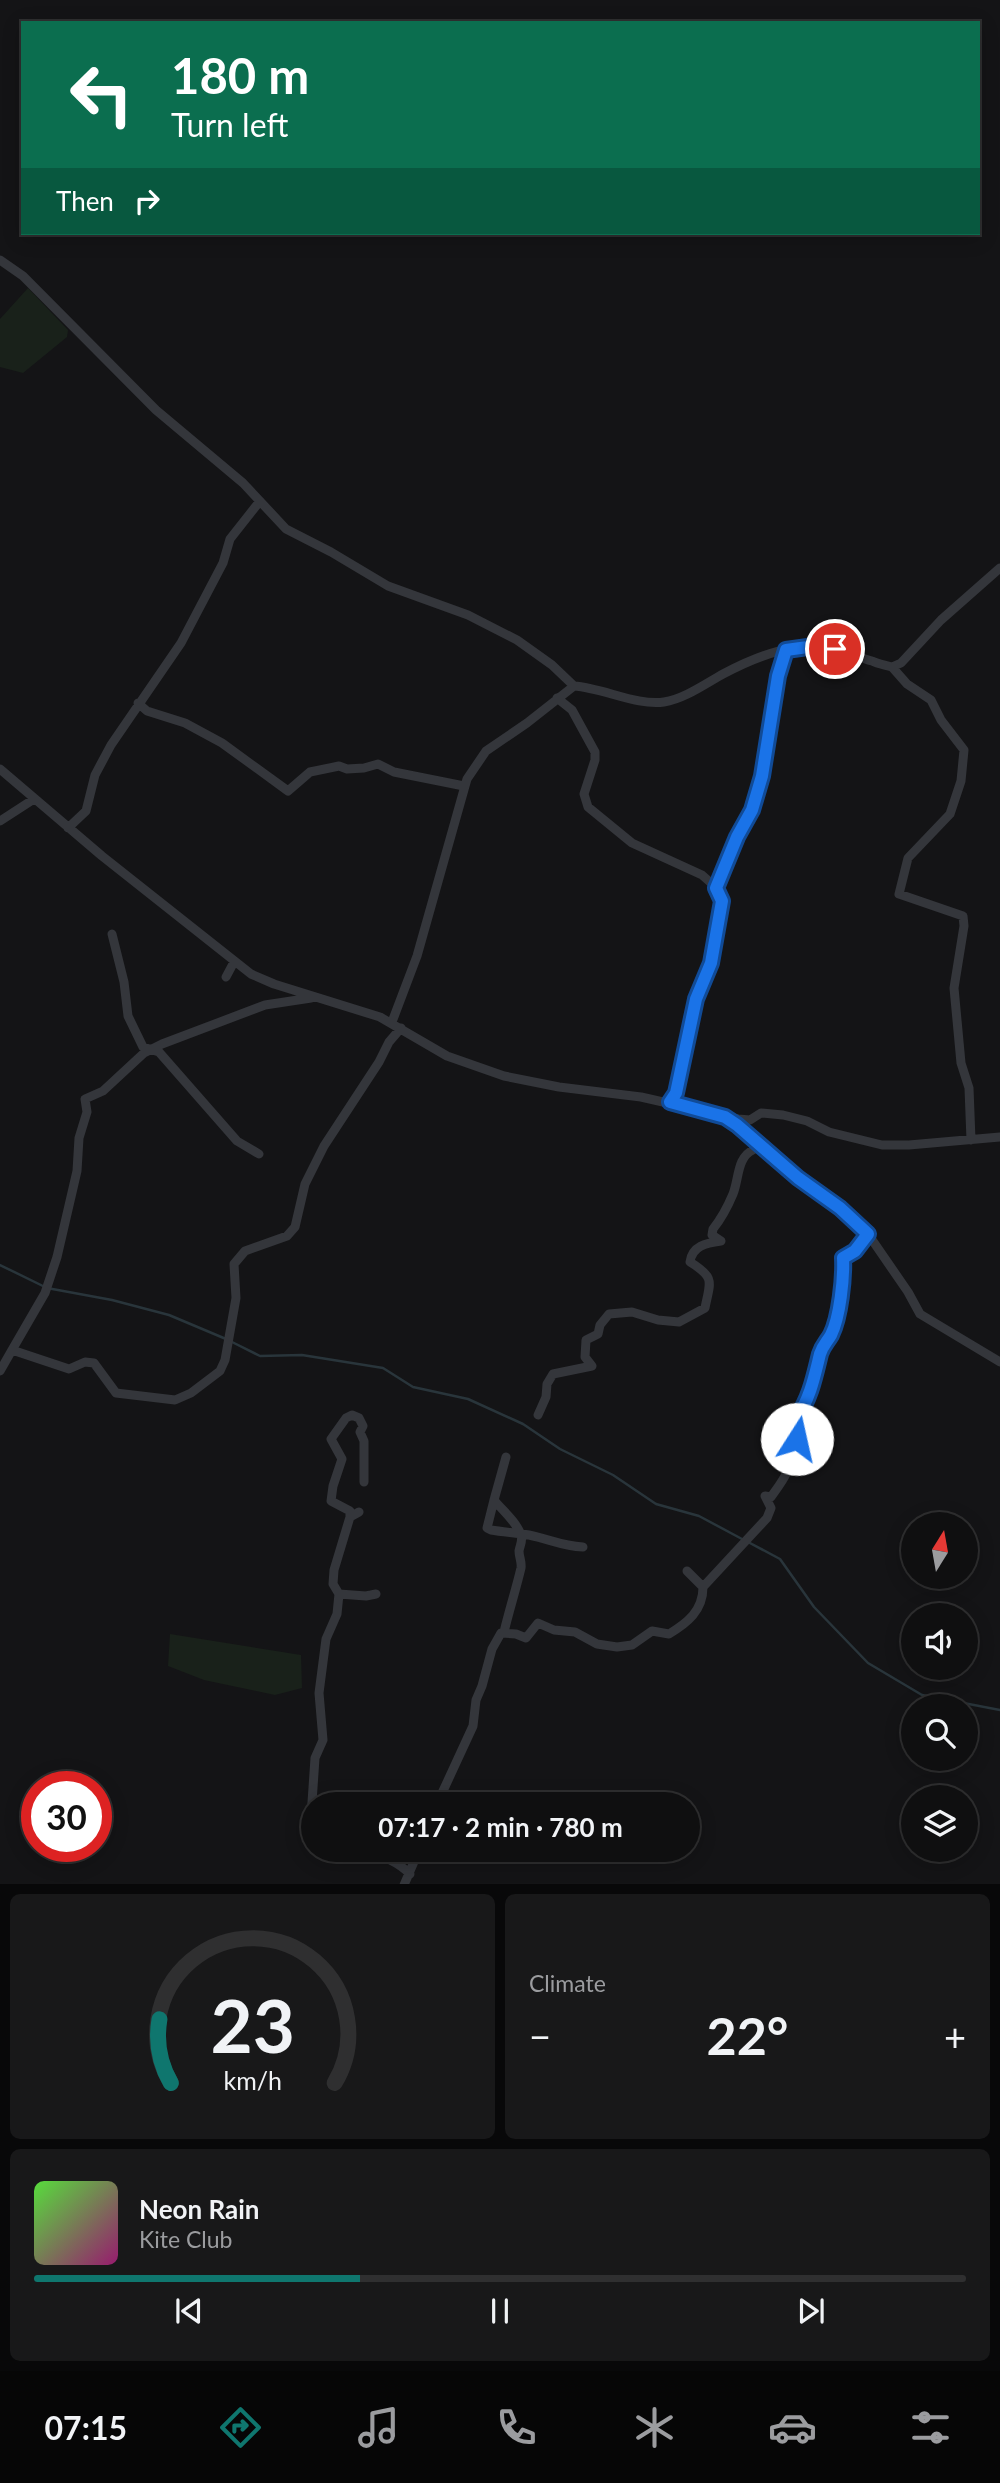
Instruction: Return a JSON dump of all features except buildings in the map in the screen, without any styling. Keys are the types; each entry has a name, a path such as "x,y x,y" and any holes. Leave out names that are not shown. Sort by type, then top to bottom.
{"street":[{"path":"0,260 23,276 156,410 198,444 286,529 388,586 468,615 517,640 552,665 574,686 664,702 730,670 786,650 815,646 835,649 892,667 907,684 931,700 941,720 964,750 961,781 950,814 908,858 899,894 963,916 964,926 954,988 961,1063 969,1088 971,1140"},
{"path":"68,828 86,811 95,775 138,703 163,671 194,621 223,563 230,539 260,501"},
{"path":"892,667 901,663 941,620 1000,568"},
{"path":"716,888 737,837 752,810 762,776 778,676 786,650"},
{"path":"392,1022 417,956 464,786 474,766 486,751 574,686"},
{"path":"557,698 572,710 595,752 584,794 588,807 632,843 702,875 716,888 722,901 711,963 696,999 676,1093 670,1102"},
{"path":"138,703 147,711 185,723 222,743 288,790 310,772 339,766 347,769 378,764 394,772 464,786"},
{"path":"0,769 68,828 234,962 261,979 354,1007 392,1022 454,1059 504,1076 559,1087 670,1102 725,1117 750,1120 761,1113 783,1115 863,1142 888,1145 1000,1137"},
{"path":"0,821 34,799"},
{"path":"112,934 124,982 128,1016 141,1043 149,1050 162,1055 237,1142 259,1154"},
{"path":"226,977 234,962"},
{"path":"0,1371 49,1282 72,1202 79,1138 87,1112 85,1099 103,1091 149,1050 265,1005 316,997"},
{"path":"12,1350 69,1370 85,1362 93,1363 114,1392 119,1394 175,1400 191,1393 216,1373 225,1360 236,1298 234,1264 245,1251 287,1236 295,1227 304,1184 324,1146 379,1062 389,1042 401,1028"},
{"path":"725,1117 746,1131 798,1178 840,1208 868,1234 920,1314 1000,1362"},
{"path":"538,1415 546,1397 547,1384 553,1374 592,1366 585,1357 586,1340 598,1334 600,1325 609,1314 632,1312 658,1320 679,1322 705,1308 712,1286 709,1277 690,1262 691,1254 697,1247 721,1241 712,1236 713,1229 734,1192 741,1159 753,1150 756,1142"},
{"path":"504,1632 526,1638 538,1623 554,1630 575,1632 597,1644 617,1647 632,1645 652,1632 669,1634 685,1625 703,1598 703,1587 767,1518 771,1508 765,1496 771,1497 792,1460 790,1452 795,1446 801,1427 797,1416 806,1401 824,1343 831,1335 844,1281 843,1258 855,1251 868,1234"},
{"path":"313,1792 315,1758 323,1740 319,1693 326,1639 337,1614 339,1594 333,1584 334,1570 350,1517 350,1511 331,1501 332,1486 342,1459 331,1439 346,1418 352,1415 359,1418 363,1426 360,1432 364,1441 364,1482"},
{"path":"506,1457 487,1528 521,1534 562,1546 583,1548"},
{"path":"443,1792 473,1726 476,1700 492,1649 504,1632 522,1565 519,1550 523,1539 521,1534 494,1500"},
{"path":"350,1517 359,1512"},
{"path":"687,1571 703,1587"},
{"path":"339,1594 376,1594 371,1595"},
{"path":"396,1862 410,1874"},
{"path":"405,1884 414,1862"}],"shaded area":[{"path":"28,288 68,330 67,337 23,373 0,367 0,319"},
{"path":"170,1634 301,1655 302,1688 275,1695 204,1680 168,1666"}],"waterway":[{"path":"0,1265 47,1288 112,1300 169,1315 226,1339"},
{"path":"232,1342 260,1356 302,1355 383,1368 413,1387 468,1399 523,1424 560,1449 613,1475 656,1504 699,1516 742,1539"},
{"path":"748,1542 780,1559 814,1607 868,1663 922,1695 1000,1710"}],"route":[{"path":"797,1439 801,1427 797,1416 806,1401 824,1343 831,1335 836,1318 844,1281 843,1258 855,1251 868,1234 824,1195 798,1178 746,1131 725,1117 670,1102 676,1093 692,1028 696,999 711,963 722,901 716,888 737,837 752,810 762,776 778,676 786,650 815,646 835,649"}]}
